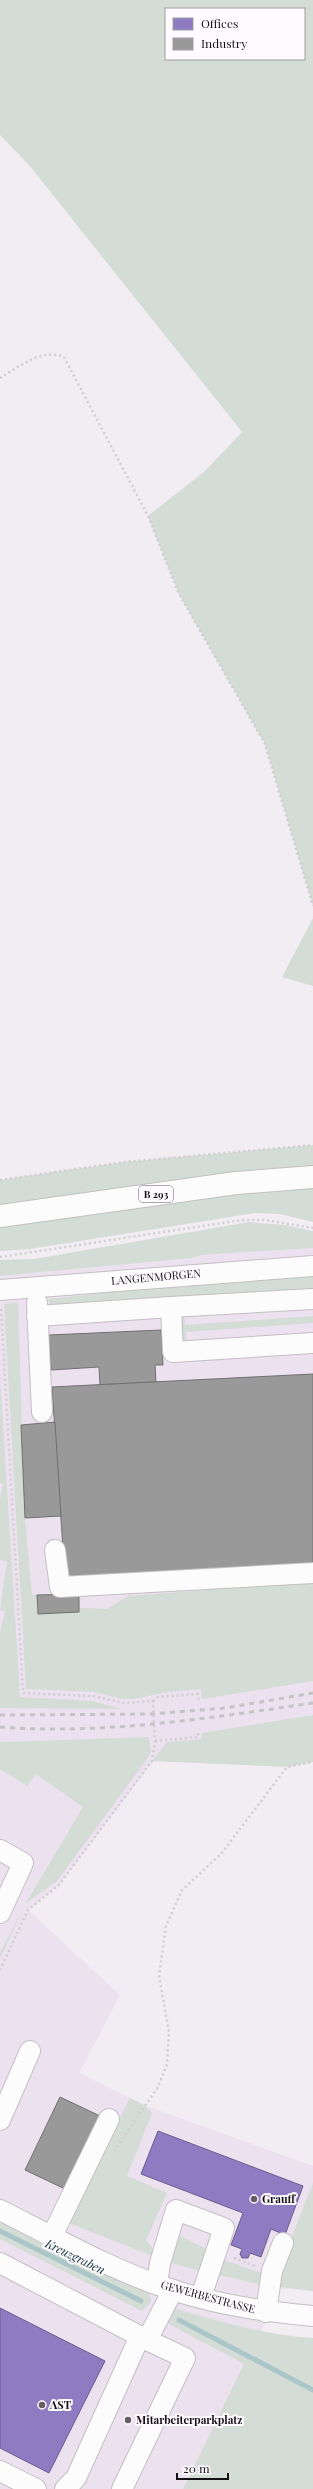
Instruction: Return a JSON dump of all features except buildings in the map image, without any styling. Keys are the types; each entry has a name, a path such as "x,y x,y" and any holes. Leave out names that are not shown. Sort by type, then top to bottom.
{"main road":[{"name":"B 293","path":"0,1216 236,1183 313,1177"}],"street":[{"name":"LANGENMORGEN","path":"0,1290 313,1266"},
{"path":"36,1287 42,1412"},
{"path":"38,1316 313,1299"},
{"path":"171,1307 174,1352 313,1343"},
{"path":"54,1550 60,1587 313,1573"},
{"path":"0,1850 23,1864 0,1913"},
{"path":"0,2120 30,2051"},
{"path":"52,2236 109,2119"},
{"name":"GEWERBESTRASSE","path":"0,2210 52,2236 165,2287 266,2312 313,2316"},
{"path":"75,2486 144,2338 165,2287 160,2263 176,2210 224,2228 201,2297"},
{"path":"266,2312 272,2271 283,2243"},
{"path":"0,2263 184,2358 122,2489"},
{"path":"0,2471 36,2489"}],"path":[{"path":"0,378 42,354 55,353 64,356 148,516 179,594 265,744 313,906"},
{"path":"0,1180 131,1161 313,1145"},
{"path":"0,1257 242,1220 265,1220 313,1228"},
{"path":"152,1701 158,1697 198,1694 199,1701"},
{"path":"155,1741 198,1737 198,1732"},
{"path":"0,1970 28,1910 59,1885 152,1762"},
{"path":"144,2105 158,2087 167,2064 170,2032 158,1976 166,1926 182,1890 221,1854 287,1766 313,1762"},
{"path":"216,2252 272,2271"}],"shaded area":[{"path":"0,0 313,0 313,906 265,744 179,594 148,516 205,471 242,432 29,165 0,135"},
{"path":"313,918 313,986 282,977"},
{"path":"313,1145 313,1166 277,1168 0,1205 0,1180 124,1162"},
{"path":"313,1187 313,1222 280,1214 255,1213 30,1249 0,1251 0,1226 229,1195"},
{"path":"249,1222 285,1225 313,1231 313,1248 201,1255 192,1258 0,1276 0,1260 34,1259"},
{"path":"313,1248 313,1646 203,1698 313,1681 313,1715 202,1733 203,1739 167,1743 59,1885 28,1910 120,1995 79,2073 144,2105 313,2166 313,2292 273,2287 269,2315 183,2489 0,2489 0,1276 192,1258 201,1255"},
{"path":"313,1277 313,1292 50,1305 49,1299 194,1283"},
{"path":"18,1302 25,1518 32,1595 37,1595 38,1613 79,1612 79,1608 107,1609 128,1596 313,1582 313,1681 202,1699 201,1689 168,1692 134,1699 122,1699 94,1692 26,1689 4,1304"},
{"path":"184,1313 185,1325 313,1316 313,1323 186,1332 187,1344 182,1345 180,1314"},
{"path":"0,1376 20,1697 93,1701 121,1709 0,1708 0,1633 5,1611 0,1610 7,1561 0,1560 0,1498 3,1484 0,1483"},
{"path":"313,1715 313,1762 287,1767 152,1761 167,1742 202,1739 202,1733"},
{"path":"149,1737 151,1751 147,1759 57,1881 26,1903 83,1807 36,1774 27,1786 0,1769 0,1742"},
{"path":"26,1903 0,1958 0,1953"},
{"path":"130,2098 144,2105 152,2113 127,2176 167,2193 146,2240 154,2250 153,2256 66,2222"},
{"path":"313,2183 313,2291 274,2286 277,2274"},
{"path":"0,2221 145,2290 150,2295 151,2302 142,2311 0,2239"},
{"path":"178,2235 209,2250 200,2271 168,2262"},
{"path":"221,2259 265,2274 262,2285 215,2274"},
{"path":"175,2308 243,2327 297,2337 313,2338 313,2489 183,2489 244,2364 167,2323"}],"waterway":[{"name":"Kreuzgraben","path":"0,2231 141,2301"},
{"name":"Kreuzgraben","path":"179,2320 313,2390"}],"railway":[{"path":"0,1715 152,1714 225,1708 313,1693"},
{"path":"0,1727 39,1729 118,1727 157,1724 313,1703"}],"place":[{"name":"Grauff","path":"254,2199"},
{"name":"AST","path":"42,2405"},
{"name":"Mitarbeiterparkplatz","path":"128,2420"}]}
